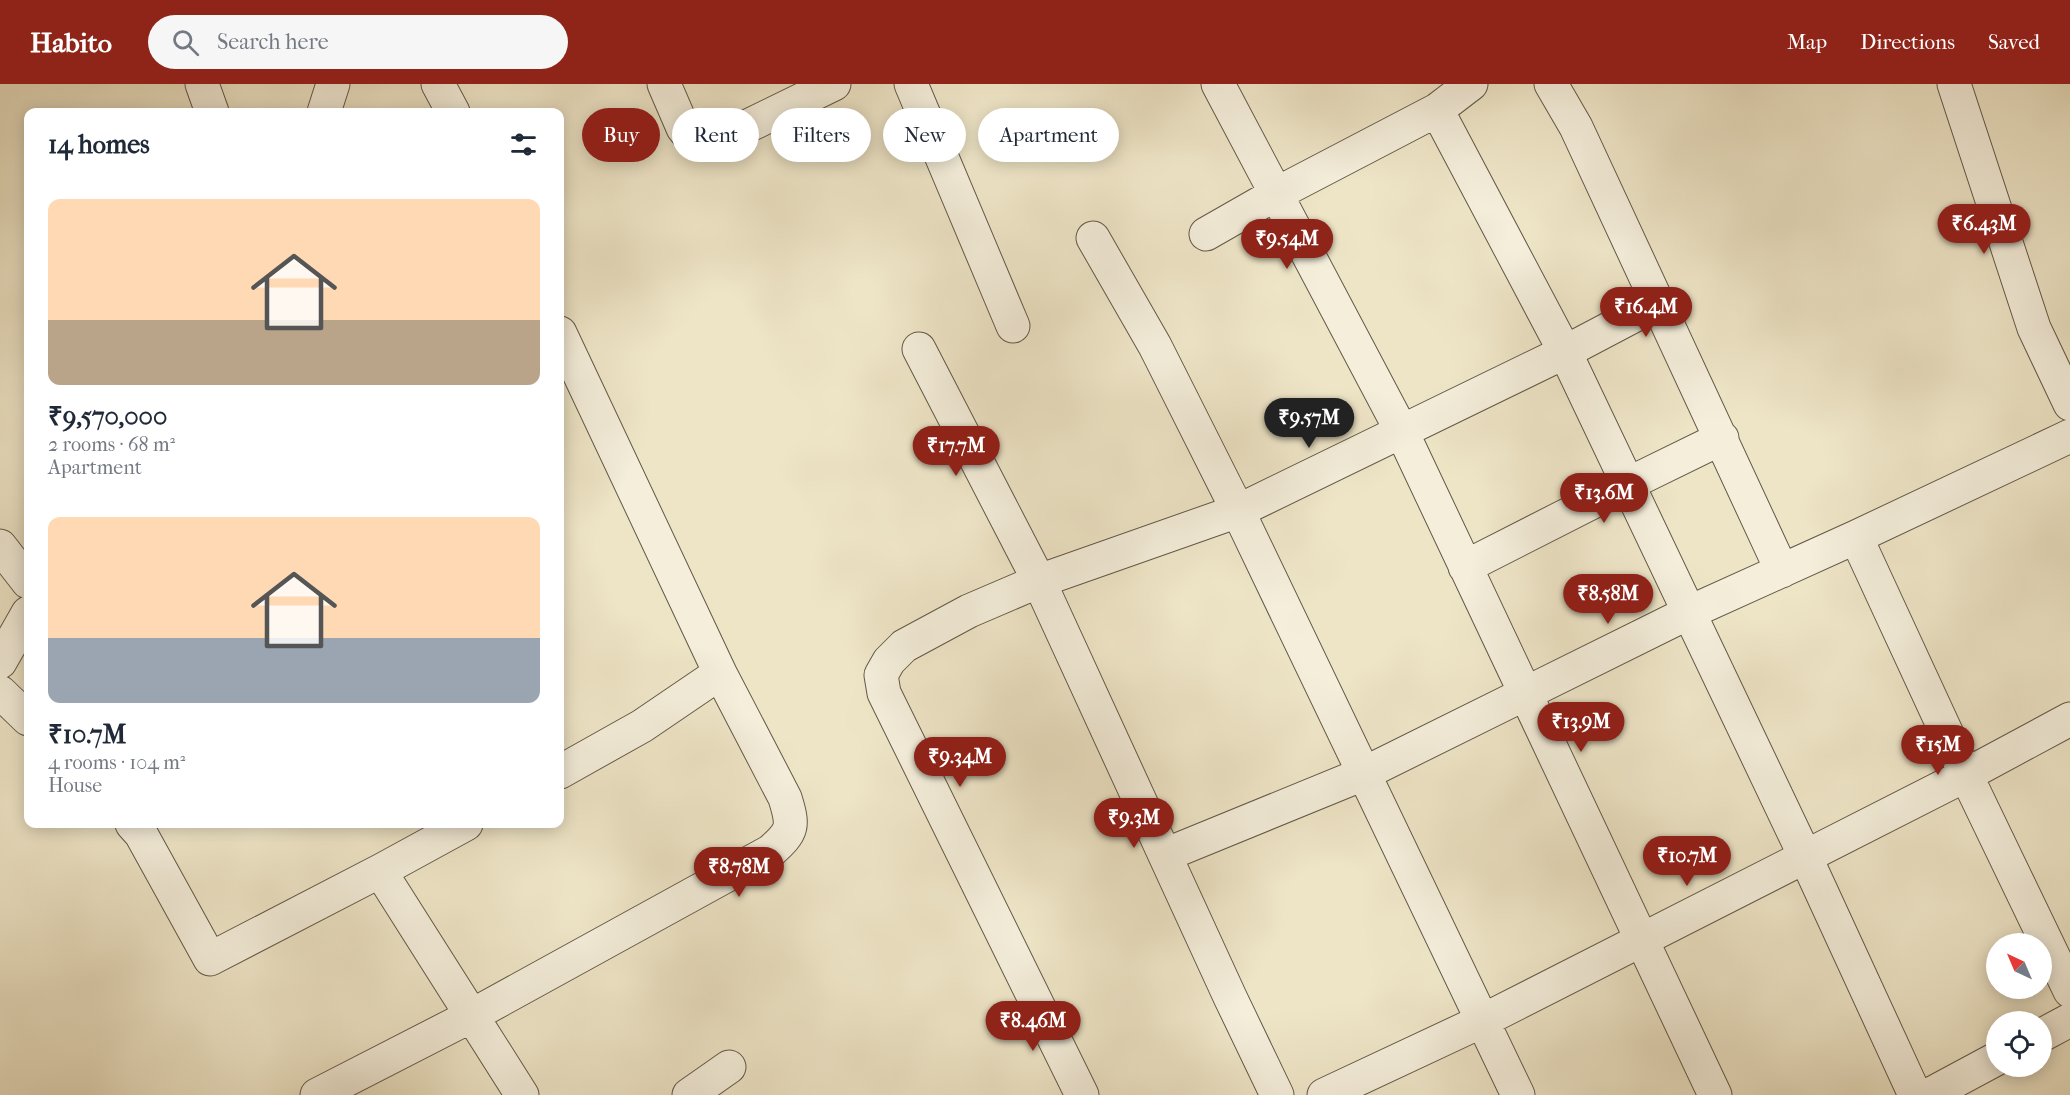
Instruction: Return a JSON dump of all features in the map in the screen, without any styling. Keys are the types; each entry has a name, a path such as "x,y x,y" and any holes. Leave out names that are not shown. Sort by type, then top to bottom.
{"street":[{"path":"202,84 211,108"},
{"path":"325,108 333,84"},
{"path":"438,84 451,108"},
{"path":"664,84 683,128 695,143 713,143 834,84"},
{"path":"910,84 1013,326"},
{"path":"1218,84 1401,432 1715,1095"},
{"path":"1206,234 1276,194 1437,110 1472,84"},
{"path":"1551,84 1576,128 1782,571"},
{"path":"1954,84 2034,328 2070,404"},
{"path":"1437,110 1565,352 1805,856 1915,1095"},
{"path":"1094,238 1155,346 1238,511 1518,1095"},
{"path":"1082,1095 884,693 881,675 889,661 904,646 969,611 1039,581 1238,511 1565,352 1658,303"},
{"path":"317,1095 471,1016 771,851 789,835 792,820 785,798 720,674 564,342"},
{"path":"919,349 1039,581 1277,1095"},
{"path":"1165,855 1363,774 1688,613 1856,537 2070,435"},
{"path":"1465,567 1722,438"},
{"path":"1856,537 1966,775 2070,991"},
{"path":"0,546 24,577"},
{"path":"0,662 24,620"},
{"path":"564,770 642,726 720,674"},
{"path":"0,692 24,715"},
{"path":"1324,1095 1482,1020 1966,775 2070,719"},
{"path":"136,828 159,864 210,959 380,872 459,828"},
{"path":"380,872 522,1095"},
{"path":"2052,1030 2070,1020"},
{"path":"1929,1095 1986,1064"},
{"path":"689,1095 729,1067"}]}
